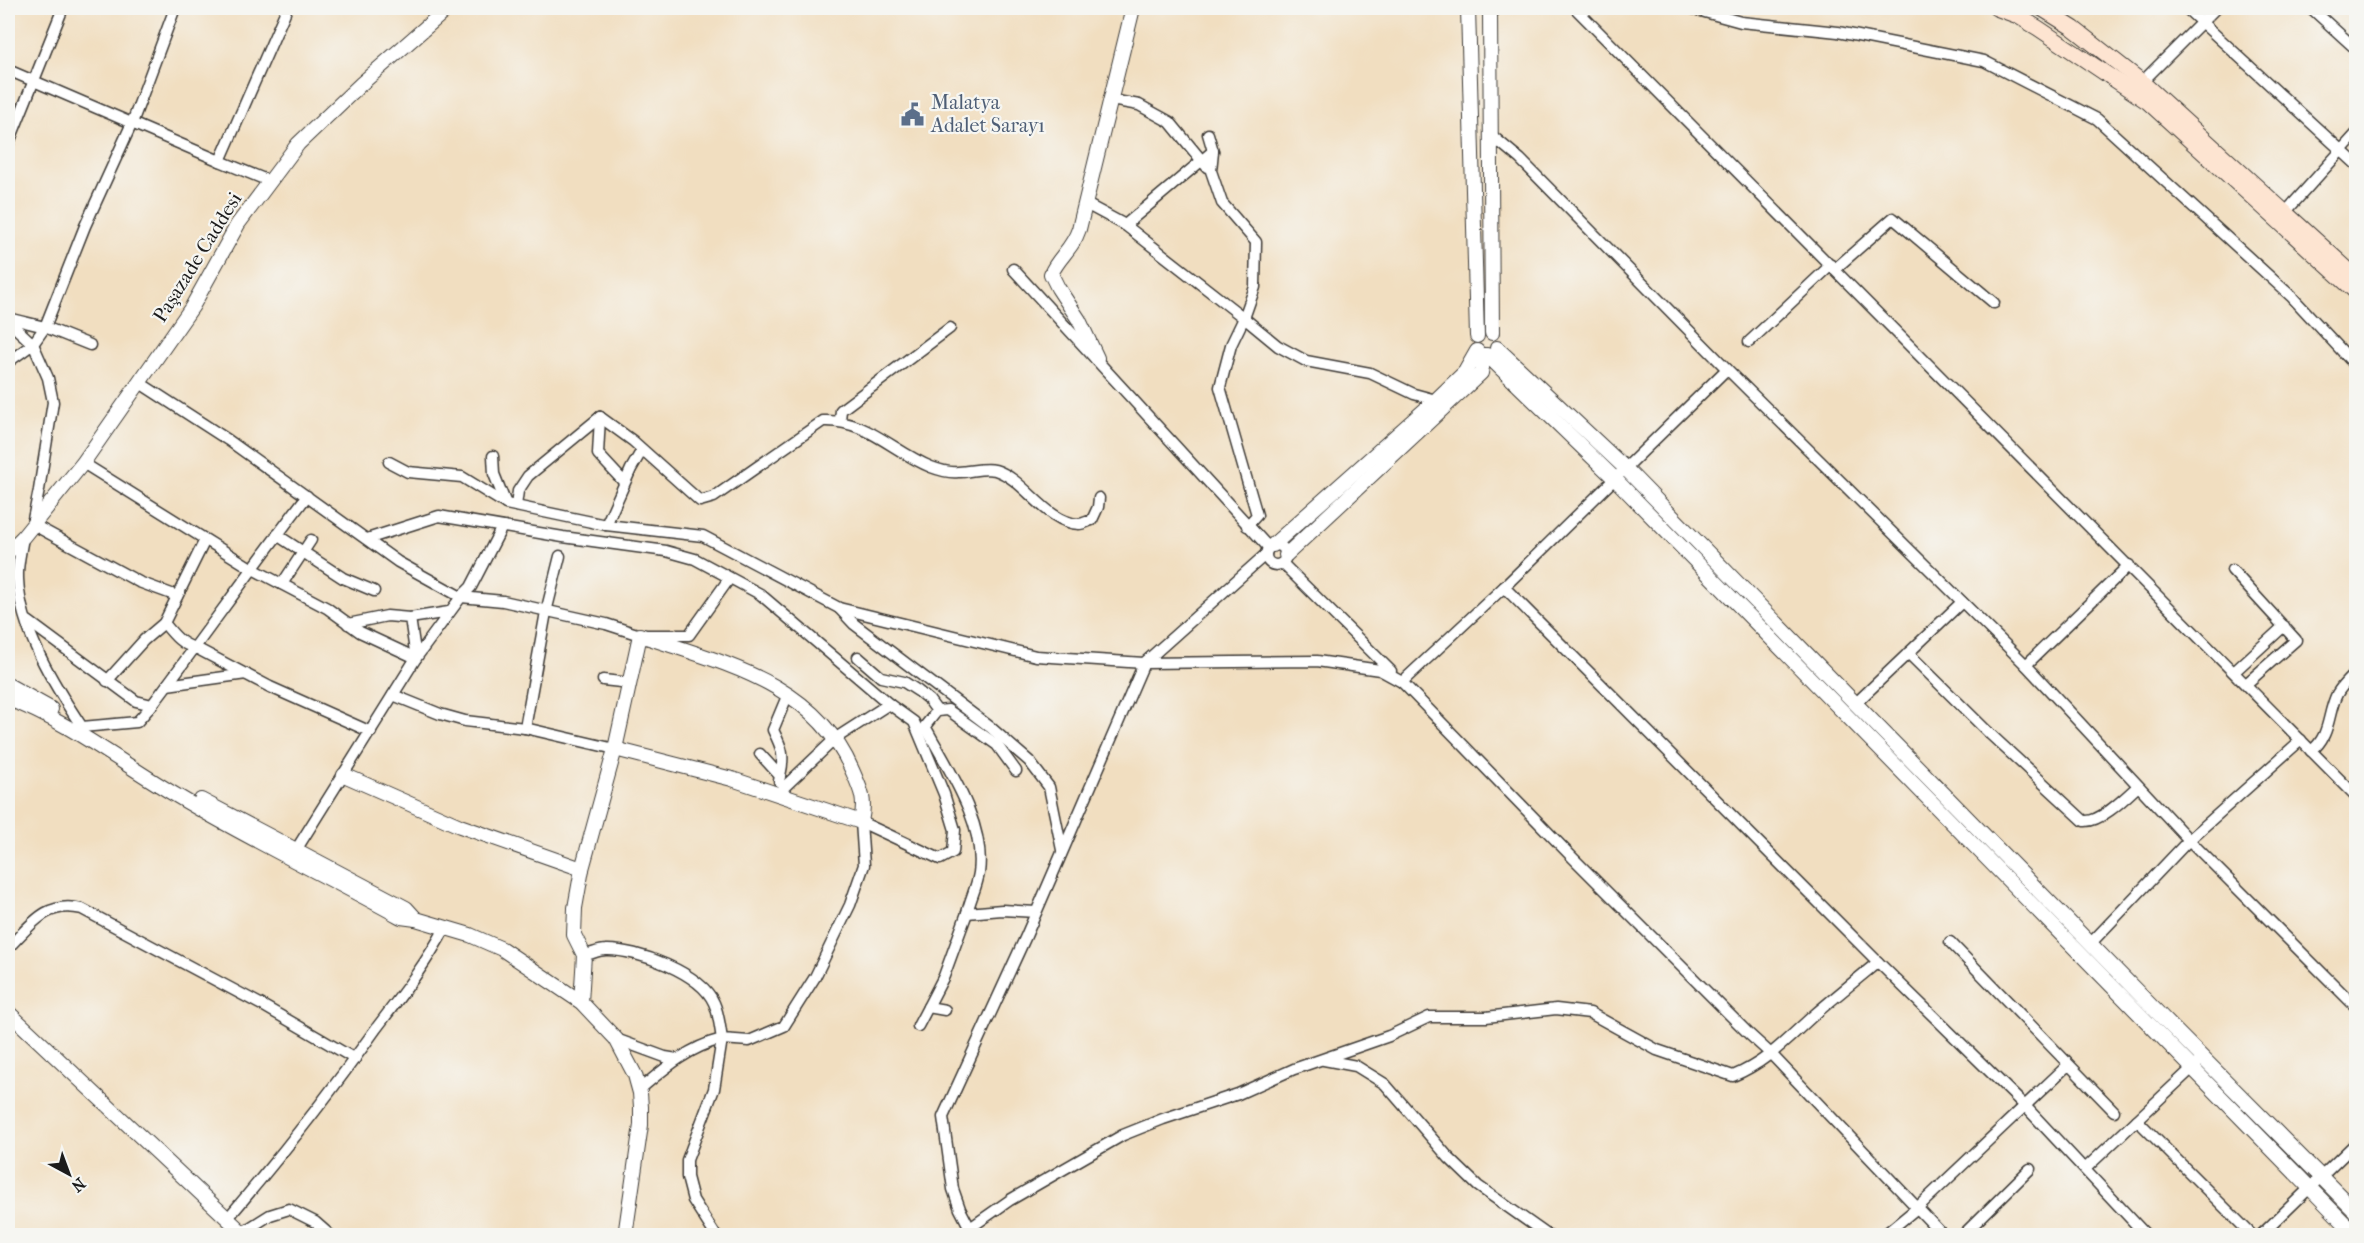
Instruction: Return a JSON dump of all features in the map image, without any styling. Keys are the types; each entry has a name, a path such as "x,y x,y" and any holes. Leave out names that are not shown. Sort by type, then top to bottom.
{"main road":[{"path":"1996,8 2018,16 2038,28 2148,102 2356,277"},
{"path":"2042,8 2073,28 2142,82 2356,292"}],"street":[{"path":"8,145 32,80 63,8"},
{"path":"8,362 33,344 45,327 85,226 132,123 175,8"},
{"path":"220,161 286,8"},
{"name":"Paşazade Caddesi","path":"8,552 83,464 192,307 238,224 298,144 361,84 448,8"},
{"path":"1096,358 1079,320 1058,288 1052,274 1055,264 1074,244 1086,204 1133,8"},
{"path":"1468,8 1477,336 1474,344 1625,468 2356,1212"},
{"path":"1490,8 1492,333 1498,341 1436,400 1144,663 1036,912 943,1116 953,1189 960,1209 972,1232 1010,1200 1124,1136 1163,1119 1238,1094 1321,1059 1389,1036 1429,1017 1486,1017 1556,1009 1590,1013 1657,1050 1733,1076 1751,1069 1772,1055 1812,1017 1878,962"},
{"path":"1575,8 2356,796"},
{"path":"1690,8 1742,22 1838,32 1984,61 2097,119 2292,297 2356,366"},
{"path":"2187,8 2356,164"},
{"path":"2142,82 2216,8"},
{"path":"2311,8 2356,49"},
{"path":"8,70 269,181"},
{"path":"1111,100 1139,105 1170,122 1211,171 1222,203 1256,242 1255,287 1231,345 1220,387 1257,514 1247,526"},
{"path":"1208,134 1213,151 1211,171"},
{"path":"1490,134 1520,159 1727,369 2026,665 2189,840 2356,1007"},
{"path":"2282,217 2356,134"},
{"path":"1125,225 1213,151"},
{"path":"1086,204 1125,225 1278,346 1306,361 1370,373 1414,394 1436,400"},
{"path":"1749,342 1833,267 1893,218 1994,303"},
{"path":"1014,269 1269,549 1268,560 1273,564 1284,559 1481,373 1486,352"},
{"path":"8,320 45,327 90,345"},
{"path":"8,320 33,344 48,378 53,402 32,524 139,582 177,596"},
{"path":"840,420 841,410 950,328"},
{"path":"1477,336 1482,332 1492,333"},
{"path":"1486,352 1614,478 2356,1235"},
{"path":"1402,682 1504,587 1727,369"},
{"path":"140,383 228,440 406,566 460,597 503,601 606,624 742,670 802,703 836,738 844,750 864,798 861,822 864,865 850,904 814,976 783,1026 749,1041 710,1042 677,1059 639,1090"},
{"path":"600,417 609,422 700,501 707,501 823,421 840,420 867,430 931,467 956,473 993,469 1012,478 1039,503 1063,520 1080,525 1092,520 1099,498"},
{"path":"600,417 598,454 624,482"},
{"path":"511,505 528,476 600,417"},
{"path":"606,525 624,482 642,450"},
{"path":"493,456 494,474 511,505"},
{"path":"389,462 408,472 462,477 511,505 606,525 703,536 839,608 1036,656 1144,663 1317,661 1380,670 1402,682"},
{"path":"83,464 251,568 327,608 348,624 390,647 416,658"},
{"path":"82,727 137,722 196,648 251,568 307,496"},
{"path":"367,539 439,516 666,551 695,559 760,594 889,704 914,722 944,794 955,830 953,852 940,859 861,822 778,793 615,749 525,728 465,721 440,714 393,695"},
{"path":"296,850 416,658 460,597 471,587 502,527"},
{"path":"277,535 343,578 374,591"},
{"path":"23,537 18,577 20,598 37,649 50,677 82,727"},
{"path":"107,681 144,640 164,623 205,540"},
{"path":"282,584 311,540"},
{"path":"1269,549 1282,547 1284,559 1402,682 1574,860 1772,1055 1944,1236"},
{"path":"525,728 546,612 560,556"},
{"path":"2026,665 2128,565"},
{"path":"2232,570 2296,640 2246,684"},
{"path":"640,635 689,635 729,579"},
{"path":"1504,587 2026,1107 2086,1168 2091,1177 2147,1236"},
{"path":"1856,703 1962,602"},
{"path":"839,608 854,624 990,727 1029,761 1049,787 1062,850"},
{"path":"348,624 387,616 410,618 449,612"},
{"path":"410,618 416,658"},
{"path":"28,621 136,701 152,705"},
{"path":"164,623 176,638 188,646 270,687 371,732"},
{"path":"2234,672 2284,626"},
{"path":"581,1002 584,956 574,935 575,908 582,869 615,749 640,635"},
{"path":"1908,653 1990,734 2084,821 2089,821 2117,805 2138,786"},
{"path":"858,657 881,677 904,682 918,691 937,711"},
{"path":"2311,751 2320,744 2330,723 2337,695 2346,681 2356,672"},
{"path":"167,685 246,674"},
{"path":"603,680 630,682"},
{"path":"8,685 82,727 185,791 406,908 416,919"},
{"path":"778,793 784,761 782,747 773,730 788,694"},
{"path":"8,699 47,716 176,796 267,847 401,917 416,919 484,940 502,949 581,1002 616,1039 626,1055 639,1090 641,1125 625,1236"},
{"path":"778,793 836,738 889,704"},
{"path":"918,1026 945,976 967,913 979,874 980,842 972,817 925,726 937,711 948,710 997,745 1016,771"},
{"path":"2091,943 2189,840 2301,740"},
{"path":"760,754 780,776"},
{"path":"344,775 460,826 582,869"},
{"path":"8,948 38,917 47,911 68,906 82,909 262,1005 355,1059"},
{"path":"967,913 1002,910 1036,912"},
{"path":"228,1218 282,1155 355,1059 423,965 445,928"},
{"path":"1950,942 2114,1111"},
{"path":"584,956 606,950 641,956 683,972 703,988 714,1003 722,1040 714,1089 687,1160 687,1177 693,1200 716,1236"},
{"path":"928,1007 945,1010"},
{"path":"8,1012 245,1234 270,1215 289,1209 315,1222 332,1236"},
{"path":"616,1039 664,1057 677,1059"},
{"path":"2086,1168 2203,1058"},
{"path":"1321,1059 1356,1066 1385,1084 1449,1158 1478,1186 1549,1236"},
{"path":"1883,1236 1917,1208 2068,1065"},
{"path":"2137,1120 2253,1236"},
{"path":"2260,1236 2356,1143"},
{"path":"1962,1236 2030,1169"}],"place":[{"name":"Malatya Adalet Sarayı","path":"913,114"}]}
